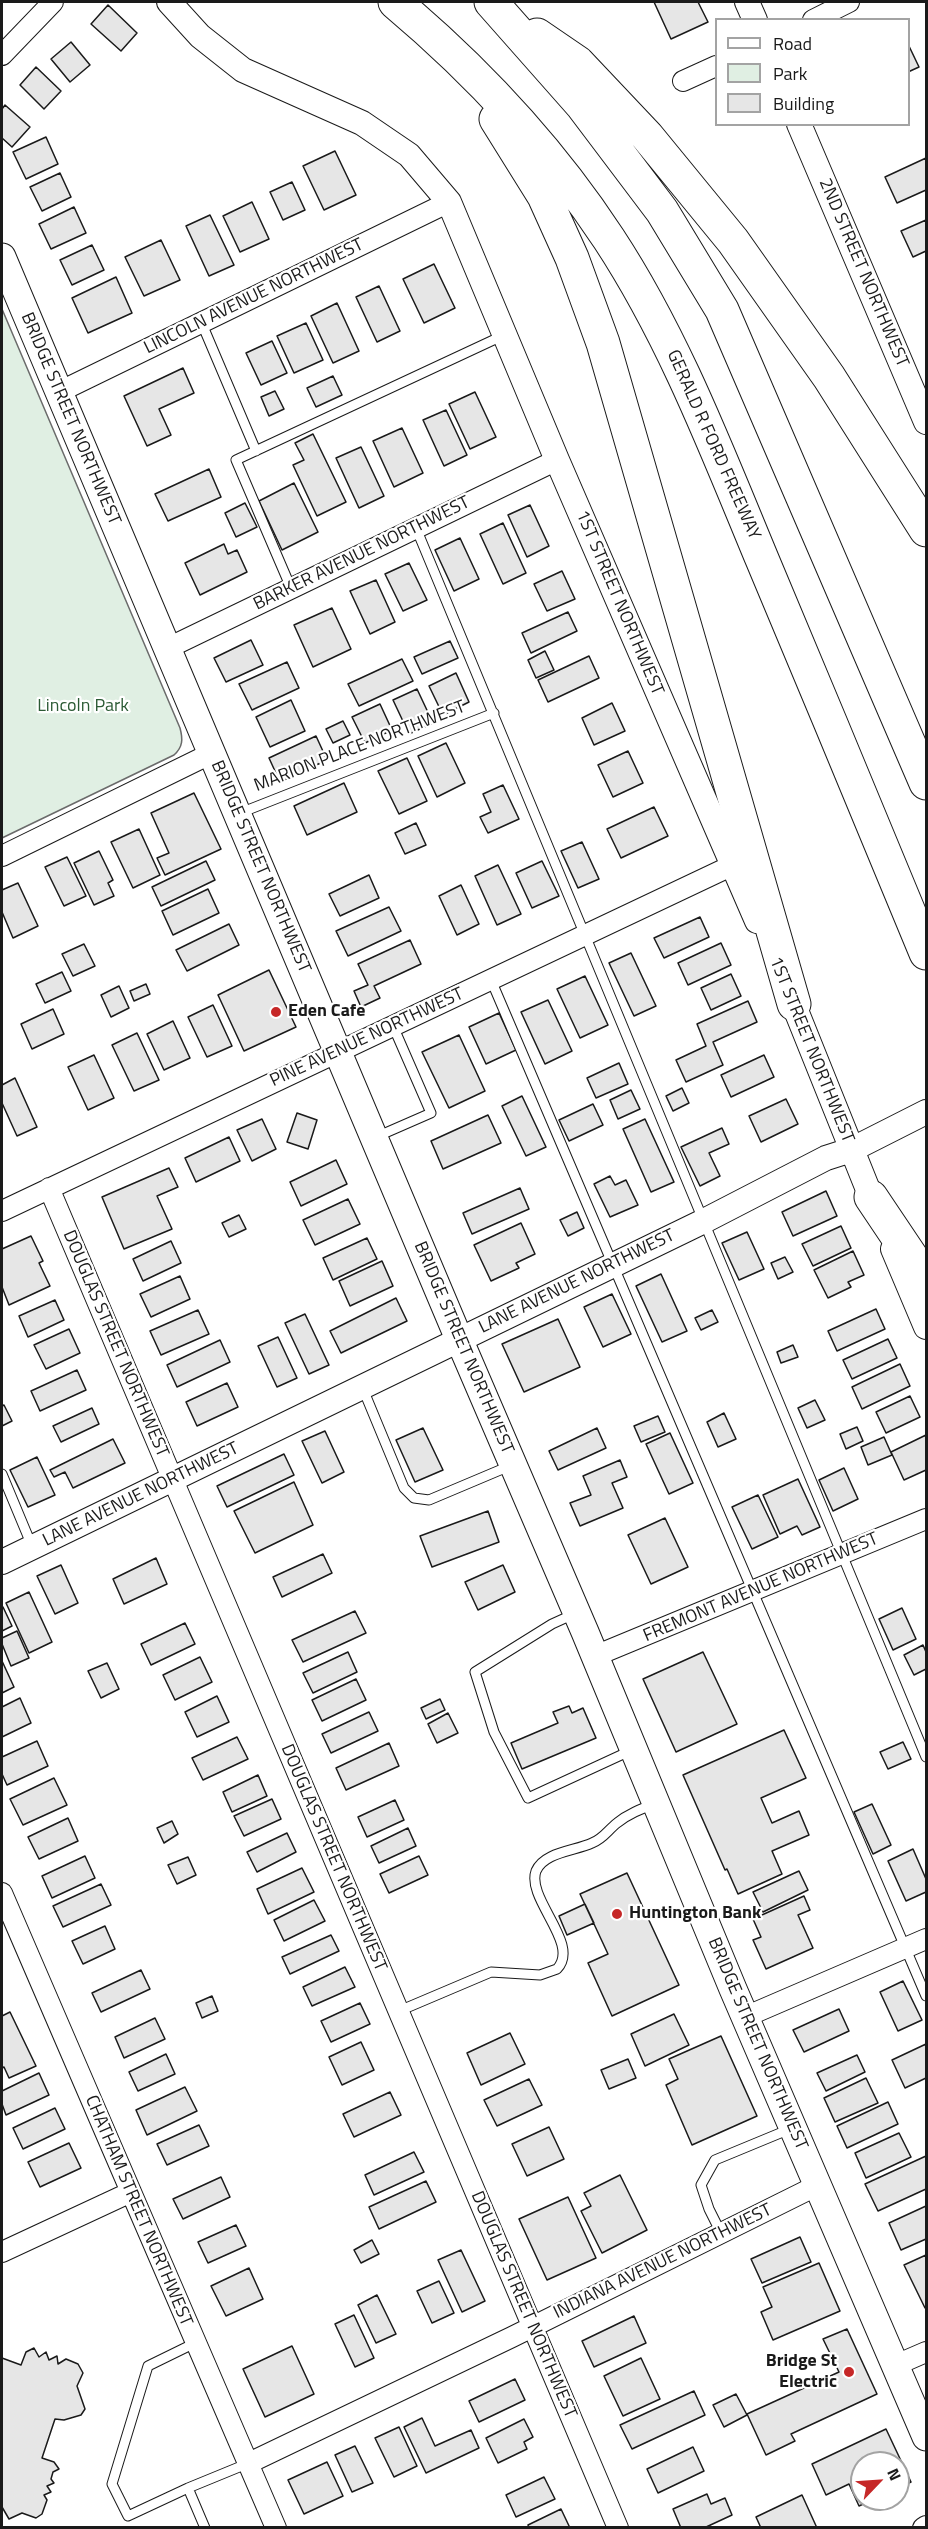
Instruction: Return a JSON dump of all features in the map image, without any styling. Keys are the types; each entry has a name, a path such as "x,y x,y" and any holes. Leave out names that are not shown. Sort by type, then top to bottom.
{"highway":[{"name":"GERALD R FORD FREEWAY","path":"395,2 456,57 521,121 564,175 610,241 664,335 728,475 927,953"},
{"path":"492,2 578,63 647,136 733,241 829,377 927,530"},
{"path":"492,2 582,105 662,211 722,310 927,783"},
{"path":"456,57 544,196 572,258 603,343 794,1004"},
{"path":"871,1197 927,1279"}],"main road":[{"name":"BRIDGE STREET NORTHWEST","path":"2,257 337,1052 577,1613 745,2017 927,2437"}],"street":[{"path":"2,55 53,2"},
{"name":"1ST STREET NORTHWEST","path":"169,2 200,36 243,70 362,123 409,155 449,202 557,460 794,1004 851,1150 927,1327"},
{"path":"747,2 754,18"},
{"path":"817,18 849,2"},
{"path":"683,81 715,67"},
{"name":"2ND STREET NORTHWEST","path":"800,126 927,422"},
{"name":"LINCOLN AVENUE NORTHWEST","path":"59,392 449,202"},
{"name":"BARKER AVENUE NORTHWEST","path":"168,648 557,460"},
{"path":"2,856 212,753"},
{"name":"PINE AVENUE NORTHWEST","path":"2,1211 733,865"},
{"name":"LANE AVENUE NORTHWEST","path":"2,1562 704,1221 826,1158 851,1150 927,1112"},
{"name":"DOUGLAS STREET NORTHWEST","path":"49,1188 618,2528"},
{"name":"FREMONT AVENUE NORTHWEST","path":"595,1656 927,1519"},
{"name":"CHATHAM STREET NORTHWEST","path":"2,1893 276,2528"},
{"path":"745,2017 927,1940"},
{"name":"INDIANA AVENUE NORTHWEST","path":"249,2463 818,2186"},
{"path":"2,2252 131,2192"},
{"path":"896,2365 927,2352"}],"lane":[{"path":"202,324 256,451"},
{"path":"292,589 237,460 505,335"},
{"path":"416,528 927,1757"},
{"name":"MARION PLACE NORTHWEST","path":"238,813 494,712"},
{"path":"491,980 927,1996"},
{"path":"374,1138 431,1113 393,1026"},
{"path":"362,1387 404,1488 414,1498 429,1500 513,1465"},
{"path":"2,1474 33,1547"},
{"path":"577,1613 552,1624 475,1672 494,1732 528,1798 633,1749"},
{"path":"399,2011 491,1972 540,1975 551,1973 561,1965 564,1949 541,1898 535,1878 537,1871 545,1860 592,1844 633,1812 656,1804"},
{"path":"721,2233 709,2209 701,2185 715,2160 793,2127"},
{"path":"195,2343 148,2366 112,2484 128,2516 249,2463"},
{"path":"188,2488 205,2528"}],"green space":[{"name":"Lincoln Park","path":"2,309 180,728 182,739 181,746 174,755 2,838"}],"building":[{"path":"654,2 698,2 708,22 671,39"},
{"path":"108,5 137,33 121,51 91,24"},
{"path":"71,42 90,65 70,82 51,59"},
{"path":"910,48 919,67 910,71"},
{"path":"36,67 61,91 44,109 20,85"},
{"path":"5,105 30,127 12,147 2,138 2,109"},
{"path":"46,137 58,164 26,179 13,152"},
{"path":"335,151 356,195 324,210 303,166"},
{"path":"926,158 926,190 897,203 885,177"},
{"path":"60,173 71,197 42,211 30,187"},
{"path":"292,182 305,210 283,220 270,192"},
{"path":"252,202 269,239 240,252 223,216"},
{"path":"74,207 86,233 51,249 39,224"},
{"path":"210,215 234,265 209,276 186,226"},
{"path":"926,220 926,251 913,257 901,231"},
{"path":"161,240 180,280 144,296 125,257"},
{"path":"92,245 104,270 72,285 60,260"},
{"path":"434,264 455,308 424,323 403,279"},
{"path":"116,277 132,313 88,333 72,298"},
{"path":"379,286 400,331 377,342 356,297"},
{"path":"337,303 359,351 333,363 311,316"},
{"path":"306,323 323,360 294,373 277,336"},
{"path":"272,341 287,373 261,385 246,353"},
{"path":"183,368 194,393 159,409 171,435 147,446 124,396"},
{"path":"333,376 342,395 316,407 307,388"},
{"path":"275,391 284,409 269,416 261,397"},
{"path":"475,392 496,437 470,449 449,404"},
{"path":"446,410 467,455 444,466 423,420"},
{"path":"402,428 423,473 394,487 373,441"},
{"path":"313,434 346,502 317,516 293,465 304,460 295,443"},
{"path":"361,447 384,496 359,508 336,458"},
{"path":"209,469 221,497 168,521 155,494"},
{"path":"294,483 318,532 282,550 259,501"},
{"path":"245,503 257,527 236,537 225,513"},
{"path":"530,505 549,546 527,557 508,515"},
{"path":"503,523 526,573 503,584 480,534"},
{"path":"460,538 479,579 454,591 435,550"},
{"path":"224,544 228,554 237,550 247,572 200,595 185,563"},
{"path":"409,563 427,600 403,611 385,574"},
{"path":"562,571 575,599 547,611 534,584"},
{"path":"376,580 395,622 370,634 350,591"},
{"path":"332,608 351,649 313,667 294,625"},
{"path":"568,612 577,631 531,653 522,633"},
{"path":"251,640 263,665 226,682 214,658"},
{"path":"450,641 458,658 422,674 414,657"},
{"path":"545,651 554,670 536,678 528,660"},
{"path":"589,656 599,678 548,702 538,680"},
{"path":"402,659 413,681 359,706 348,684"},
{"path":"287,662 299,688 252,710 239,684"},
{"path":"456,673 469,702 443,715 429,686"},
{"path":"417,689 433,723 409,734 393,700"},
{"path":"291,700 305,731 270,747 256,717"},
{"path":"612,703 625,731 594,745 582,718"},
{"path":"380,704 392,730 365,743 352,717"},
{"path":"343,721 350,735 333,743 326,729"},
{"path":"316,736 327,760 280,782 269,758"},
{"path":"446,743 465,783 437,797 418,756"},
{"path":"628,751 643,783 613,797 598,765"},
{"path":"407,758 427,801 399,814 378,771"},
{"path":"344,783 357,812 307,835 294,806"},
{"path":"503,785 519,819 488,833 480,817 491,812 483,794"},
{"path":"194,793 221,849 165,875 157,858 169,853 151,813"},
{"path":"654,807 668,836 621,858 607,829"},
{"path":"416,823 426,845 405,854 395,833"},
{"path":"139,829 160,875 133,888 111,842"},
{"path":"582,842 599,879 578,888 561,851"},
{"path":"99,851 113,880 108,883 114,896 94,905 74,863"},
{"path":"67,857 86,896 64,906 45,867"},
{"path":"206,861 215,880 161,906 152,887"},
{"path":"542,861 559,896 532,908 516,873"},
{"path":"498,865 521,914 497,925 475,876"},
{"path":"369,875 379,898 340,916 329,894"},
{"path":"18,883 38,926 13,938 2,912 2,890"},
{"path":"461,885 479,924 457,935 439,896"},
{"path":"208,889 219,913 173,935 162,911"},
{"path":"389,907 401,931 348,956 336,931"},
{"path":"700,917 709,937 664,958 654,938"},
{"path":"229,924 239,945 187,971 176,950"},
{"path":"410,940 421,964 374,986 380,998 361,1007 354,991 368,985 358,964"},
{"path":"721,943 731,965 688,985 678,963"},
{"path":"84,944 95,966 73,976 62,954"},
{"path":"631,953 656,1006 634,1016 609,963"},
{"path":"269,970 296,1027 244,1051 218,995"},
{"path":"62,972 71,991 45,1003 36,984"},
{"path":"731,974 741,996 711,1010 701,988"},
{"path":"585,976 608,1025 580,1038 557,989"},
{"path":"146,984 150,994 134,1001 130,991"},
{"path":"119,986 129,1008 111,1017 101,995"},
{"path":"548,1000 572,1051 545,1064 521,1012"},
{"path":"748,1001 757,1022 713,1042 723,1065 686,1082 676,1060 706,1046 697,1024"},
{"path":"213,1005 232,1046 207,1057 188,1017"},
{"path":"53,1009 64,1034 32,1049 21,1024"},
{"path":"499,1013 516,1050 486,1064 469,1027"},
{"path":"173,1021 190,1058 164,1070 147,1034"},
{"path":"137,1033 159,1080 134,1091 112,1045"},
{"path":"459,1035 485,1091 449,1108 422,1052"},
{"path":"94,1055 114,1098 88,1110 68,1067"},
{"path":"764,1055 774,1077 731,1097 721,1075"},
{"path":"619,1063 628,1084 596,1098 587,1078"},
{"path":"15,1078 37,1127 17,1136 2,1103 2,1085"},
{"path":"682,1088 689,1103 673,1111 666,1096"},
{"path":"631,1090 640,1109 618,1119 610,1100"},
{"path":"522,1096 546,1147 526,1156 502,1106"},
{"path":"786,1099 798,1124 761,1142 749,1116"},
{"path":"593,1104 603,1125 569,1141 559,1120"},
{"path":"297,1113 317,1120 308,1149 287,1142"},
{"path":"488,1115 501,1143 443,1169 431,1141"},
{"path":"262,1119 276,1149 252,1161 237,1130"},
{"path":"645,1119 674,1182 651,1192 623,1129"},
{"path":"722,1128 729,1144 709,1153 720,1176 700,1186 681,1147"},
{"path":"229,1137 240,1161 196,1182 185,1158"},
{"path":"336,1160 347,1184 301,1206 290,1182"},
{"path":"169,1168 178,1187 157,1196 172,1229 124,1249 102,1197"},
{"path":"610,1176 615,1185 626,1180 638,1205 610,1217 594,1184"},
{"path":"520,1188 529,1209 472,1234 463,1213"},
{"path":"826,1191 837,1216 793,1236 782,1212"},
{"path":"348,1199 360,1224 315,1245 303,1220"},
{"path":"577,1212 584,1228 568,1236 560,1220"},
{"path":"239,1215 246,1229 229,1237 222,1223"},
{"path":"521,1223 535,1254 516,1263 519,1268 491,1281 474,1245"},
{"path":"841,1226 851,1248 813,1266 802,1244"},
{"path":"747,1232 764,1269 739,1280 722,1243"},
{"path":"31,1236 43,1261 39,1263 50,1286 9,1305 2,1287 2,1249"},
{"path":"367,1238 377,1259 333,1280 323,1258"},
{"path":"171,1241 181,1263 143,1281 133,1259"},
{"path":"853,1251 864,1275 848,1282 851,1287 828,1298 814,1270"},
{"path":"785,1257 793,1272 778,1279 771,1263"},
{"path":"382,1261 393,1286 350,1306 339,1281"},
{"path":"661,1274 687,1331 662,1342 636,1286"},
{"path":"180,1276 190,1299 151,1317 140,1294"},
{"path":"612,1294 631,1334 603,1347 584,1307"},
{"path":"396,1298 407,1321 341,1353 330,1331"},
{"path":"55,1300 64,1320 28,1337 19,1316"},
{"path":"876,1309 885,1329 837,1351 828,1331"},
{"path":"198,1310 209,1334 161,1355 150,1331"},
{"path":"712,1310 718,1322 701,1330 695,1318"},
{"path":"305,1314 329,1365 309,1374 285,1323"},
{"path":"558,1319 580,1367 524,1392 502,1344"},
{"path":"69,1329 80,1353 46,1369 34,1345"},
{"path":"278,1337 297,1378 277,1387 258,1346"},
{"path":"888,1339 897,1358 852,1379 843,1360"},
{"path":"220,1340 230,1362 177,1387 167,1365"},
{"path":"793,1345 798,1357 781,1363 777,1352"},
{"path":"900,1364 910,1386 862,1409 852,1387"},
{"path":"77,1370 86,1390 40,1411 31,1391"},
{"path":"227,1383 238,1407 197,1426 186,1402"},
{"path":"910,1396 920,1417 886,1433 876,1412"},
{"path":"815,1400 825,1420 807,1428 798,1408"},
{"path":"4,1405 12,1421 2,1426 2,1406"},
{"path":"92,1408 99,1424 61,1442 53,1426"},
{"path":"724,1413 736,1439 718,1447 707,1422"},
{"path":"658,1416 665,1432 641,1442 634,1426"},
{"path":"857,1427 863,1441 846,1449 840,1434"},
{"path":"423,1428 443,1470 415,1482 396,1440"},
{"path":"597,1428 606,1448 558,1470 549,1451"},
{"path":"325,1431 344,1472 322,1483 302,1441"},
{"path":"670,1433 693,1483 669,1494 646,1444"},
{"path":"926,1435 926,1470 904,1480 891,1452"},
{"path":"884,1437 892,1455 868,1465 861,1447"},
{"path":"113,1439 125,1463 73,1488 65,1472 54,1477 50,1470"},
{"path":"284,1454 294,1475 227,1507 217,1486"},
{"path":"37,1457 55,1495 28,1507 10,1470"},
{"path":"620,1460 627,1477 612,1483 623,1508 580,1526 570,1503 591,1495 583,1476"},
{"path":"844,1468 858,1499 833,1511 819,1480"},
{"path":"798,1479 820,1527 802,1535 797,1526 780,1534 763,1495"},
{"path":"294,1482 313,1525 255,1553 234,1511"},
{"path":"758,1495 778,1537 752,1549 732,1507"},
{"path":"488,1511 499,1542 432,1567 420,1536"},
{"path":"665,1518 688,1567 651,1584 628,1535"},
{"path":"323,1554 332,1573 282,1597 273,1577"},
{"path":"156,1558 167,1584 124,1604 113,1579"},
{"path":"61,1565 78,1603 55,1614 37,1576"},
{"path":"503,1565 515,1592 478,1610 465,1582"},
{"path":"29,1592 52,1642 29,1653 6,1603"},
{"path":"2,1608 12,1626 2,1631"},
{"path":"902,1608 916,1639 893,1650 879,1619"},
{"path":"355,1611 366,1633 303,1662 292,1640"},
{"path":"185,1623 195,1644 151,1665 141,1644"},
{"path":"17,1631 29,1658 11,1666 2,1644 2,1638"},
{"path":"923,1645 926,1652 926,1669 914,1675 904,1655"},
{"path":"348,1652 357,1672 313,1693 303,1673"},
{"path":"703,1652 737,1724 676,1752 643,1679"},
{"path":"200,1657 212,1682 175,1700 163,1675"},
{"path":"2,1661 14,1687 2,1693"},
{"path":"107,1663 119,1689 101,1698 88,1671"},
{"path":"356,1679 366,1700 322,1721 312,1700"},
{"path":"217,1696 229,1722 197,1737 185,1712"},
{"path":"20,1698 31,1723 2,1737 2,1707"},
{"path":"440,1699 445,1710 426,1719 421,1708"},
{"path":"569,1706 572,1713 583,1708 596,1738 522,1769 511,1743 558,1723 553,1712"},
{"path":"369,1712 378,1731 331,1753 322,1734"},
{"path":"448,1713 458,1733 437,1743 428,1724"},
{"path":"784,1730 806,1778 761,1798 772,1823 799,1811 809,1835 772,1851 782,1874 738,1894 683,1775"},
{"path":"237,1737 248,1759 203,1780 192,1758"},
{"path":"37,1741 48,1766 7,1785 2,1774 2,1757"},
{"path":"903,1742 911,1759 888,1769 880,1752"},
{"path":"389,1743 399,1766 346,1790 336,1768"},
{"path":"258,1775 267,1796 232,1812 223,1792"},
{"path":"54,1778 67,1805 23,1825 10,1799"},
{"path":"272,1799 281,1819 244,1836 234,1816"},
{"path":"395,1800 404,1820 367,1837 358,1817"},
{"path":"872,1804 891,1845 873,1854 854,1812"},
{"path":"68,1818 78,1841 39,1859 28,1837"},
{"path":"172,1821 178,1834 164,1843 157,1828"},
{"path":"408,1828 416,1846 379,1863 371,1846"},
{"path":"287,1833 296,1852 257,1872 247,1852"},
{"path":"913,1849 926,1879 926,1892 906,1901 888,1861"},
{"path":"85,1856 95,1878 52,1898 42,1876"},
{"path":"419,1856 428,1875 389,1893 380,1874"},
{"path":"188,1857 196,1875 177,1884 168,1865"},
{"path":"302,1868 314,1892 268,1914 257,1889"},
{"path":"799,1871 808,1890 763,1912 753,1892"},
{"path":"627,1873 679,1985 612,2016 588,1963 608,1954 580,1894"},
{"path":"101,1884 111,1905 63,1927 53,1906"},
{"path":"804,1896 810,1910 798,1915 813,1948 766,1969 753,1940 761,1937 753,1919"},
{"path":"314,1900 325,1921 284,1941 274,1920"},
{"path":"585,1904 594,1923 567,1935 559,1916"},
{"path":"105,1926 115,1949 83,1964 72,1941"},
{"path":"331,1935 339,1951 290,1974 282,1957"},
{"path":"345,1967 355,1987 312,2006 303,1987"},
{"path":"141,1970 150,1989 101,2012 92,1993"},
{"path":"903,1981 922,2020 898,2031 880,1992"},
{"path":"212,1996 218,2011 202,2018 196,2003"},
{"path":"360,2003 370,2024 331,2042 321,2021"},
{"path":"839,2009 849,2031 804,2052 793,2030"},
{"path":"10,2012 36,2066 9,2078 4,2067 2,2068 2,2016"},
{"path":"674,2014 689,2045 645,2066 631,2034"},
{"path":"155,2018 165,2039 124,2058 115,2037"},
{"path":"510,2033 525,2064 481,2085 467,2053"},
{"path":"721,2036 757,2116 692,2145 666,2085 678,2079 669,2059"},
{"path":"361,2042 374,2070 342,2085 329,2057"},
{"path":"926,2044 926,2078 905,2088 892,2060"},
{"path":"166,2054 175,2074 138,2091 129,2072"},
{"path":"857,2055 865,2072 826,2091 817,2073"},
{"path":"628,2059 636,2078 609,2089 601,2070"},
{"path":"39,2073 49,2095 6,2115 2,2104 2,2091"},
{"path":"866,2078 878,2103 835,2122 824,2098"},
{"path":"529,2079 542,2105 497,2126 484,2100"},
{"path":"185,2087 197,2111 147,2135 136,2110"},
{"path":"390,2092 401,2115 354,2137 343,2114"},
{"path":"888,2102 898,2124 847,2148 837,2126"},
{"path":"55,2108 65,2129 23,2149 13,2128"},
{"path":"199,2125 209,2146 167,2165 157,2144"},
{"path":"549,2127 564,2159 527,2176 512,2144"},
{"path":"899,2133 911,2157 866,2178 855,2153"},
{"path":"69,2143 81,2168 40,2187 28,2162"},
{"path":"414,2152 424,2172 374,2195 365,2175"},
{"path":"926,2156 926,2189 878,2211 865,2184"},
{"path":"620,2175 647,2230 602,2253 581,2211 591,2206 584,2193"},
{"path":"221,2177 230,2197 183,2219 173,2199"},
{"path":"426,2181 436,2202 379,2229 369,2207"},
{"path":"568,2197 596,2258 547,2280 519,2219"},
{"path":"926,2206 926,2239 901,2250 889,2223"},
{"path":"236,2225 246,2246 208,2263 198,2242"},
{"path":"800,2237 811,2262 762,2283 751,2259"},
{"path":"372,2240 379,2254 361,2263 354,2250"},
{"path":"461,2250 485,2301 462,2312 438,2260"},
{"path":"926,2255 926,2308 925,2308 904,2265"},
{"path":"819,2263 840,2311 773,2340 761,2312 772,2307 763,2287"},
{"path":"249,2268 263,2299 226,2316 211,2286"},
{"path":"439,2281 454,2313 432,2323 417,2291"},
{"path":"377,2295 396,2334 376,2343 358,2305"},
{"path":"354,2315 374,2358 355,2367 335,2324"},
{"path":"634,2316 646,2343 594,2367 582,2341"},
{"path":"847,2329 877,2394 791,2434 795,2441 766,2455 747,2414 839,2372 823,2339"},
{"path":"292,2346 314,2394 265,2417 243,2369"},
{"path":"34,2348 39,2357 46,2352 49,2360 57,2356 58,2364 66,2359 78,2364 83,2373 77,2386 85,2409 81,2415 64,2420 55,2419 42,2458 54,2462 59,2469 53,2472 51,2479 54,2483 47,2486 51,2492 44,2495 47,2500 42,2514 36,2518 22,2513 9,2519 2,2507 2,2358 21,2365 26,2352"},
{"path":"641,2358 660,2399 623,2416 604,2376"},
{"path":"515,2379 525,2400 479,2422 469,2401"},
{"path":"694,2391 705,2415 632,2449 620,2425"},
{"path":"736,2394 747,2415 724,2427 713,2405"},
{"path":"422,2418 435,2446 471,2430 479,2448 426,2473 404,2427"},
{"path":"524,2419 533,2437 524,2442 527,2449 498,2463 486,2438"},
{"path":"399,2427 417,2466 394,2477 375,2438"},
{"path":"886,2429 896,2451 850,2451 850,2486 849,2484 826,2495 812,2464"},
{"path":"355,2446 373,2483 352,2492 335,2455"},
{"path":"693,2447 704,2471 658,2493 647,2469"},
{"path":"327,2462 343,2496 304,2514 288,2480"},
{"path":"544,2477 555,2499 516,2517 506,2495"},
{"path":"707,2494 711,2504 725,2498 732,2515 704,2528 681,2528 673,2509"},
{"path":"802,2495 817,2528 761,2528 756,2517"},
{"path":"561,2509 570,2528 529,2528 528,2525"}],"place":[{"name":"Eden Cafe","path":"276,1012"},
{"name":"Huntington Bank","path":"617,1914"},
{"name":"Bridge St Electric","path":"849,2372"}]}
